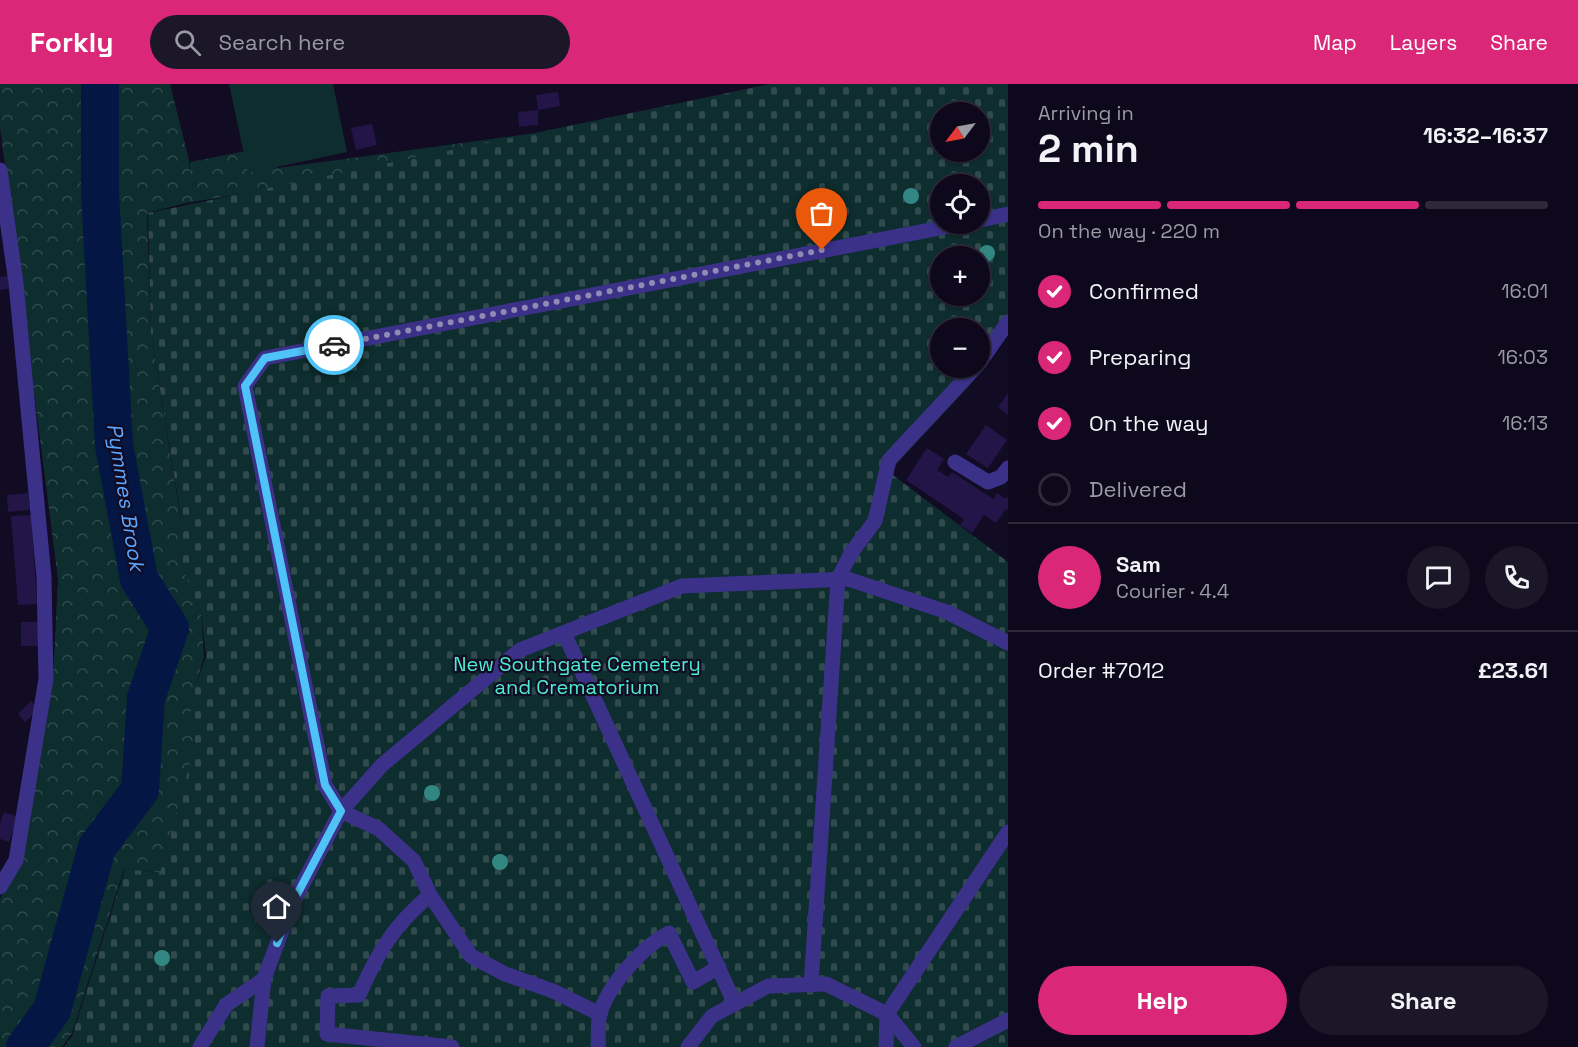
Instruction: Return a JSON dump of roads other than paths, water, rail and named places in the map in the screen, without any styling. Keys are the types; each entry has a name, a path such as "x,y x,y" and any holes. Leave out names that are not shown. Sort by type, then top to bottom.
{"lane":[{"path":"0,170 16,283 43,566 46,679 16,860 0,887"},
{"path":"990,218 1008,214"},
{"path":"600,1014 553,991 505,974 471,956 430,895 414,861 379,829 341,811 325,785 245,386 265,358 930,230"},
{"path":"990,348 1008,322"},
{"path":"811,985 838,579 851,553 875,521 889,460 966,378"},
{"path":"954,462 988,482 1001,477 1008,468"},
{"path":"256,1047 264,979 291,906 341,811 382,765 520,650 682,586 838,579 848,579 947,612 1008,643"},
{"path":"564,633 735,1004"},
{"path":"886,1047 887,1014 1008,832"},
{"path":"430,895 403,917 373,963 359,995 328,996 327,1034 452,1047"},
{"path":"598,1047 600,1014 618,978 657,939 669,933 693,982 718,967"},
{"path":"200,1047 226,1005 264,979"},
{"path":"688,1047 712,1016 768,986 826,984 887,1014 914,1047"},
{"path":"956,1047 1008,1020"}],"waterway":[{"name":"Pymmes Brook","path":"25,1047 52,1010 97,847 140,790 146,698 170,628 139,579 114,445 100,193 100,84"}],"park label":[{"name":"New Southgate Cemetery and Crematorium","path":"577,676"}]}
